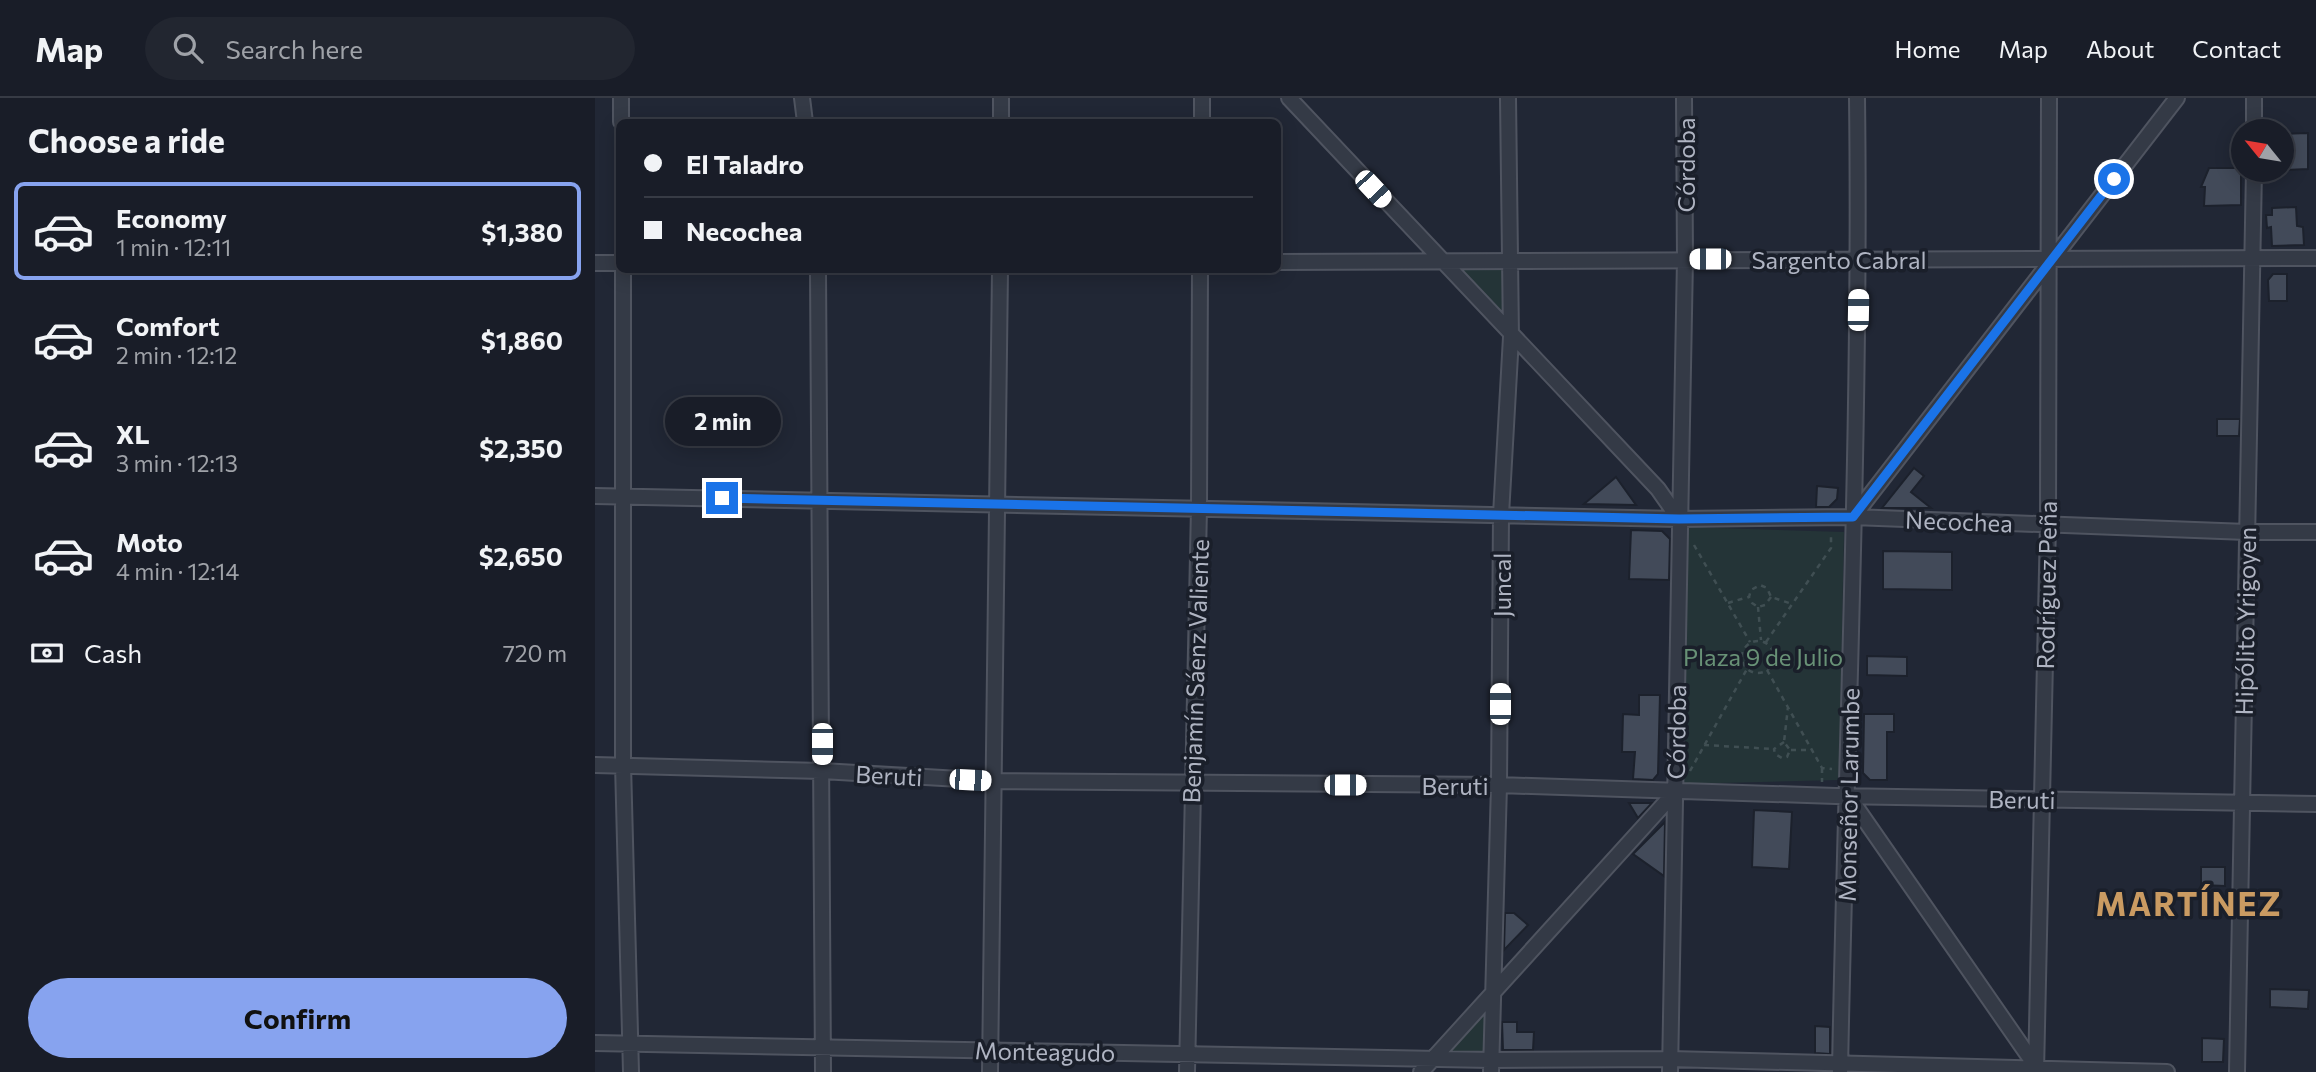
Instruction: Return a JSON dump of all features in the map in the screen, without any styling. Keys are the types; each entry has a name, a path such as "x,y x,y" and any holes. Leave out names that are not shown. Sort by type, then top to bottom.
{"street":[{"path":"621,98 621,119"},
{"path":"802,98 805,119"},
{"path":"1001,98 1001,119"},
{"path":"1202,98 1202,119"},
{"path":"1289,98 1511,337 1658,489 1679,519"},
{"name":"Juncal","path":"1491,1066 1499,785 1501,515 1511,337 1508,98"},
{"name":"Córdoba","path":"1670,1065 1681,791 1679,519 1685,259 1684,98"},
{"name":"Monseñor Larumbe","path":"1840,1068 1849,796 1859,258 1857,98"},
{"name":"Rodríguez Peña","path":"2037,1070 2048,524 2049,98"},
{"path":"1853,517 2177,98"},
{"path":"2254,98 2254,119"},
{"name":"Hipólito Yrigoyen","path":"2237,1072 2255,182"},
{"name":"Sargento Cabral","path":"1281,262 1510,259 2316,258"},
{"path":"595,263 616,263"},
{"path":"623,273 623,764 631,1072"},
{"path":"818,273 823,1072"},
{"path":"990,1072 1000,273"},
{"name":"Benjamín Sáenz Valiente","path":"1187,1072 1191,785 1199,508 1200,273"},
{"name":"Necochea","path":"595,496 1679,519 1853,517 2247,532 2316,531"},
{"name":"Beruti","path":"595,765 822,771 994,781 1191,785 1499,785 1849,796 2316,804"},
{"path":"1421,1072 1681,791"},
{"path":"1849,796 2037,1070"},
{"name":"Monteagudo","path":"595,1042 1433,1058 1491,1066 1670,1065 2167,1072"}],"path":[{"path":"1766,642 1831,548 1831,517"},
{"path":"1694,543 1750,642"},
{"path":"1760,585 1769,590 1771,597 1765,605 1758,607 1749,597 1752,590 1760,585"},
{"path":"1728,603 1749,597"},
{"path":"1771,597 1792,604"},
{"path":"1758,607 1761,640"},
{"path":"1761,640 1766,642 1774,656 1767,670 1757,673 1747,669 1741,655 1750,642 1761,640"},
{"path":"1681,791 1747,669"},
{"path":"1767,670 1822,768 1849,770"},
{"path":"1788,707 1784,743 1790,750 1812,750"},
{"path":"1704,745 1774,748 1784,743"},
{"path":"1774,748 1775,754 1781,758 1787,757 1790,750"}],"green space":[{"path":"1510,259 1511,337 1441,262"},
{"name":"Plaza 9 de Julio","path":"1687,527 1844,532 1839,780 1681,784"},
{"path":"1492,995 1491,1060 1433,1058"}],"building":[{"path":"2308,133 2308,169 2294,170 2294,134"},
{"path":"2209,168 2231,168 2231,182 2241,182 2241,205 2204,206 2205,187 2201,187"},
{"path":"2296,207 2297,226 2303,227 2304,245 2272,246 2271,227 2267,228 2266,215 2272,215 2272,208"},
{"path":"2273,274 2287,274 2287,301 2269,301 2268,280"},
{"path":"2217,419 2240,419 2239,436 2217,436"},
{"path":"1914,468 1924,476 1911,492 1931,508 1882,508"},
{"path":"1616,477 1636,505 1584,504"},
{"path":"1817,486 1838,488 1837,499 1829,507 1816,507"},
{"path":"1631,530 1662,531 1670,539 1669,580 1629,579"},
{"path":"1883,551 1952,552 1952,590 1883,589"},
{"path":"1867,656 1907,657 1907,676 1867,675"},
{"path":"1639,695 1660,695 1658,774 1653,780 1633,779 1635,752 1622,752 1623,714 1639,715"},
{"path":"1864,714 1894,714 1894,732 1887,732 1887,780 1870,780 1863,773"},
{"path":"1629,803 1652,803 1638,818"},
{"path":"1754,810 1792,812 1789,869 1752,867"},
{"path":"1665,822 1664,876 1633,854"},
{"path":"2201,867 2225,867 2225,886 2201,885"},
{"path":"1505,913 1514,913 1528,925 1504,950"},
{"path":"2270,989 2309,990 2308,1009 2270,1007"},
{"path":"1502,1022 1517,1022 1517,1032 1534,1032 1533,1050 1503,1050"},
{"path":"1815,1026 1830,1027 1830,1054 1815,1053"},
{"path":"2202,1038 2224,1039 2223,1062 2202,1062"}],"district":[{"name":"MARTÍNEZ","path":"2189,903"}],"route":[{"path":"722,498 1679,519 1853,517 2114,179"}]}
